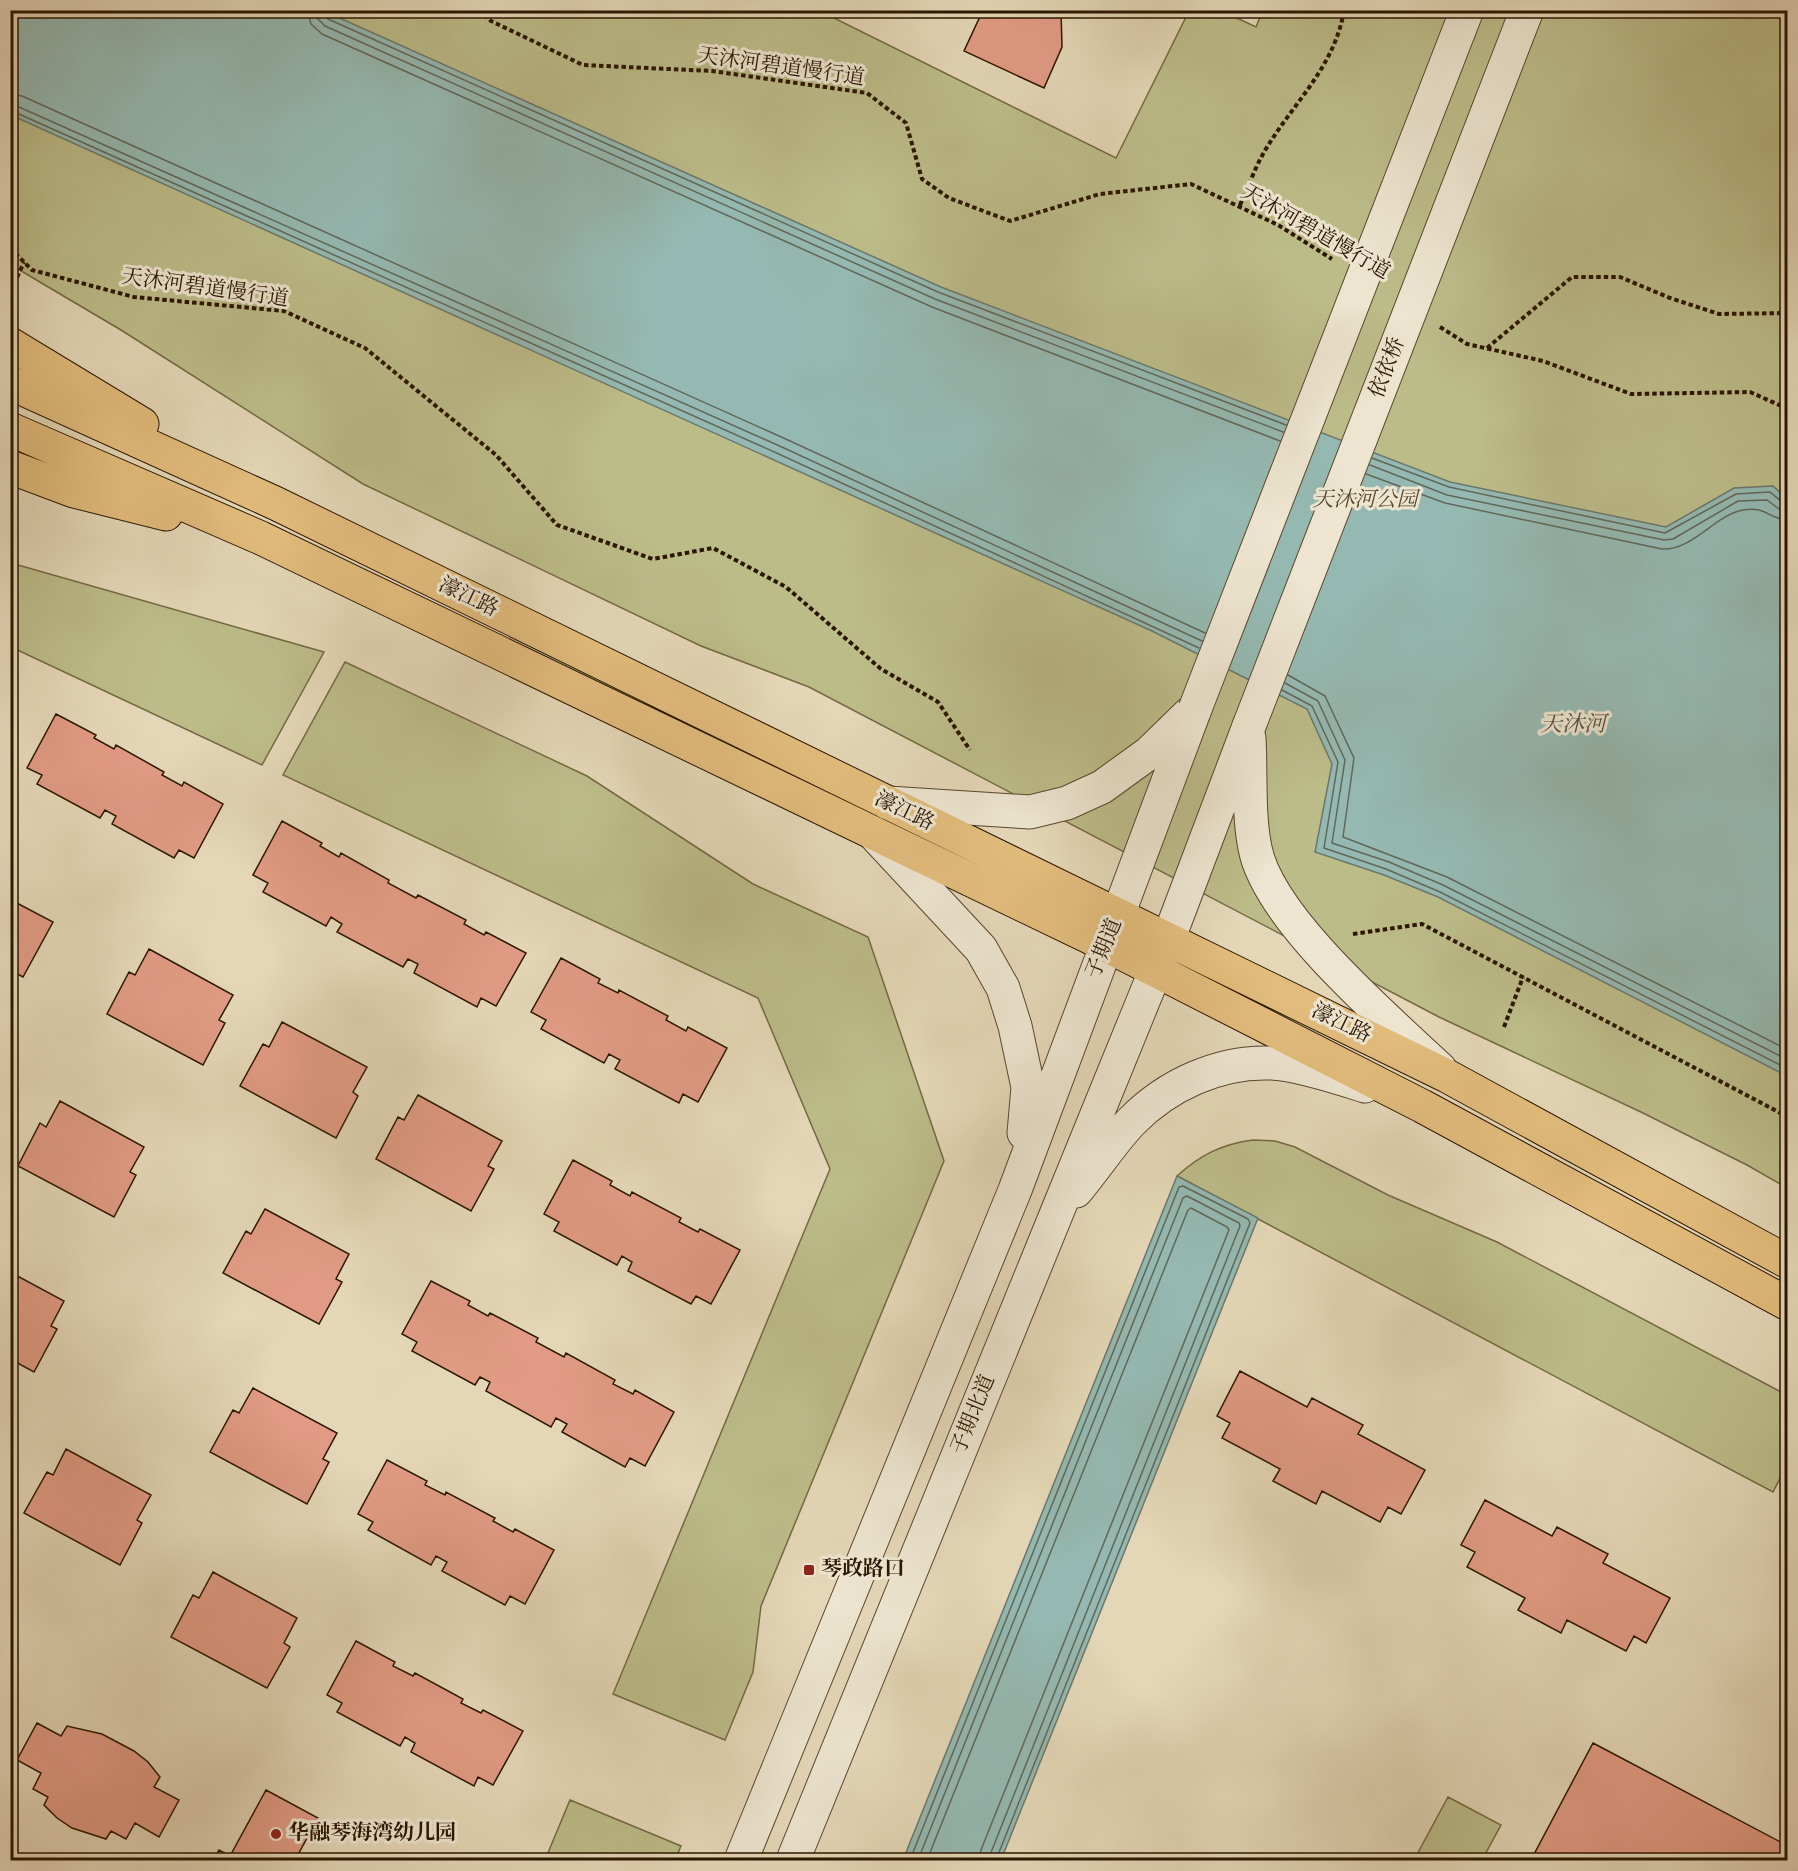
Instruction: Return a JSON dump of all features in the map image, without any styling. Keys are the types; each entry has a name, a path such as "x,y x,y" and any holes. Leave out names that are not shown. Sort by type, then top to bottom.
{"main road":[{"path":"10,344 275,503"},
{"name":"濠江路","path":"10,383 275,503 1447,1076 1788,1262"},
{"name":"濠江路","path":"10,429 261,538 1106,945 1422,1106 1788,1304"},
{"path":"10,467 74,491 261,538"},
{"path":"10,484 74,491"}],"street":[{"path":"885,802 1030,812 1067,803 1102,787 1149,753 1195,709 1467,10"},
{"name":"依依桥","path":"1249,726 1527,10"},
{"name":"子期道","path":"1015,1190 1195,709"},
{"path":"1155,970 1249,726"},
{"path":"1249,726 1255,848 1269,888 1312,944 1447,1076"},
{"path":"741,1860 1015,1190 1023,1139 1028,1087 1015,1026 1003,988 981,949 873,833"},
{"name":"子期北道","path":"793,1860 1155,970"},
{"path":"1054,1218 1131,1123 1158,1100 1185,1082 1219,1068 1272,1063 1342,1078 1422,1106"}],"path":[{"name":"天沐河碧道慢行道","path":"478,10 490,21 583,65 712,71 867,93 906,123 922,179 949,198 1010,221 1100,194 1191,184 1240,205 1338,262"},
{"path":"1240,205 1263,154 1314,84 1341,30 1344,10"},
{"name":"天沐河碧道慢行道","path":"10,248 32,270 134,297 284,311 365,348 496,455 557,525 653,559 713,548 786,587 881,669 938,702 970,750"},
{"path":"11,291 24,262"},
{"path":"1487,348 1572,277 1620,277 1670,298 1719,314 1788,313"},
{"path":"1437,325 1467,344 1543,361 1631,394 1750,392 1788,409"},
{"path":"1353,934 1422,924 1788,1117"},
{"path":"1504,1027 1523,977"}],"green space":[{"name":"天沐河公园","path":"1263,10 1787,11 1787,1188 1747,1165 1643,1113 1439,1017 809,687 701,646 363,484 121,330 11,265 11,11 820,11 1116,158 1189,11 1222,11 1256,27"},
{"path":"11,563 324,652 262,765 11,647"},
{"path":"345,662 587,776 753,884 868,937 944,1161 761,1606 753,1672 725,1740 613,1694 830,1169 758,998 283,775"},
{"path":"1253,1140 1275,1141 1295,1147 1388,1195 1497,1242 1787,1395 1787,1465 1773,1492 1177,1176 1194,1162 1212,1152 1231,1144"},
{"path":"1448,1797 1501,1825 1482,1860 1414,1860"},
{"path":"570,1800 681,1846 675,1860 545,1860"}],"water":[{"name":"天沐河","path":"11,11 324,11 941,287 1450,482 1666,527 1734,488 1773,486 1788,500 1787,1076 1438,897 1384,875 1315,852 1332,764 1307,709 1152,631 11,115"},
{"path":"1177,1176 1258,1218 1001,1860 903,1860"}],"building":[{"path":"983,10 1061,10 1062,47 1044,88 964,51"},
{"path":"56,714 96,735 94,738 114,749 116,745 164,772 162,775 182,786 184,782 223,804 194,858 179,850 174,858 112,824 116,816 105,810 100,818 37,784 42,775 27,768"},
{"path":"282,821 322,843 320,846 339,857 341,853 389,880 388,883 416,898 418,895 466,920 464,924 484,935 486,932 526,953 496,1006 481,998 477,1007 414,973 418,964 408,959 403,967 337,932 342,924 331,917 326,926 263,892 268,883 253,875"},
{"path":"13,901 53,922 23,977 10,970 10,905"},
{"path":"149,949 233,995 219,1020 225,1023 203,1065 107,1014 129,972 135,975"},
{"path":"561,958 600,979 598,983 618,993 619,990 668,1016 666,1020 686,1031 688,1027 727,1048 698,1102 683,1094 679,1103 615,1069 620,1060 609,1054 604,1063 541,1029 546,1020 531,1012"},
{"path":"282,1022 367,1067 353,1092 358,1096 336,1138 240,1086 263,1044 269,1047"},
{"path":"418,1095 502,1141 488,1166 494,1169 471,1211 376,1159 398,1117 404,1120"},
{"path":"60,1101 144,1147 130,1172 136,1175 114,1217 18,1166 40,1123 46,1127"},
{"path":"573,1160 612,1181 610,1185 630,1196 632,1192 681,1218 679,1222 698,1232 700,1229 740,1250 711,1304 696,1296 691,1304 628,1271 632,1262 622,1256 617,1265 554,1231 559,1222 544,1214"},
{"path":"265,1209 349,1254 336,1279 342,1282 319,1324 223,1273 246,1231 251,1234"},
{"path":"10,1272 64,1301 51,1326 57,1329 34,1372 10,1359"},
{"path":"431,1281 470,1301 468,1305 488,1316 490,1313 538,1338 536,1342 564,1357 566,1353 615,1380 613,1384 633,1394 635,1390 674,1412 645,1466 630,1458 625,1467 562,1432 567,1424 556,1418 551,1427 486,1391 490,1382 480,1377 475,1385 412,1351 417,1342 402,1334"},
{"path":"1240,1371 1307,1407 1312,1398 1363,1425 1358,1434 1425,1470 1401,1514 1388,1507 1380,1522 1322,1491 1316,1504 1273,1481 1280,1469 1222,1438 1230,1423 1217,1416"},
{"path":"253,1388 337,1433 323,1459 329,1462 307,1504 210,1452 233,1410 239,1413"},
{"path":"66,1449 151,1495 137,1520 142,1523 120,1565 24,1513 47,1472 53,1475"},
{"path":"387,1460 427,1481 425,1485 445,1495 446,1492 495,1518 493,1521 513,1532 515,1529 554,1550 525,1604 510,1596 505,1605 442,1571 447,1562 436,1556 431,1565 368,1530 373,1522 358,1514"},
{"path":"1485,1500 1552,1536 1557,1527 1608,1554 1603,1563 1670,1598 1646,1643 1634,1636 1626,1651 1567,1620 1561,1633 1518,1610 1525,1598 1467,1567 1475,1552 1461,1545"},
{"path":"213,1572 297,1618 284,1643 290,1647 267,1688 171,1637 193,1595 199,1598"},
{"path":"356,1641 395,1662 393,1666 413,1676 415,1673 463,1699 461,1703 481,1713 483,1710 523,1731 493,1785 478,1777 474,1786 411,1752 415,1743 405,1737 400,1746 337,1712 342,1703 327,1695"},
{"path":"37,1723 61,1736 67,1726 102,1734 134,1751 148,1762 160,1777 154,1787 179,1800 159,1837 135,1823 126,1839 111,1831 106,1839 72,1828 57,1818 44,1805 48,1797 33,1789 41,1773 17,1760"},
{"path":"1593,1743 1788,1846 1788,1860 1538,1860 1532,1858"},
{"name":"华融琴海湾幼儿园","path":"266,1790 318,1818 295,1860 213,1860 219,1850 230,1856"}],"place":[{"name":"琴政路口","path":"809,1570"},
{"name":"华融琴海湾幼儿园","path":"276,1834"}]}
